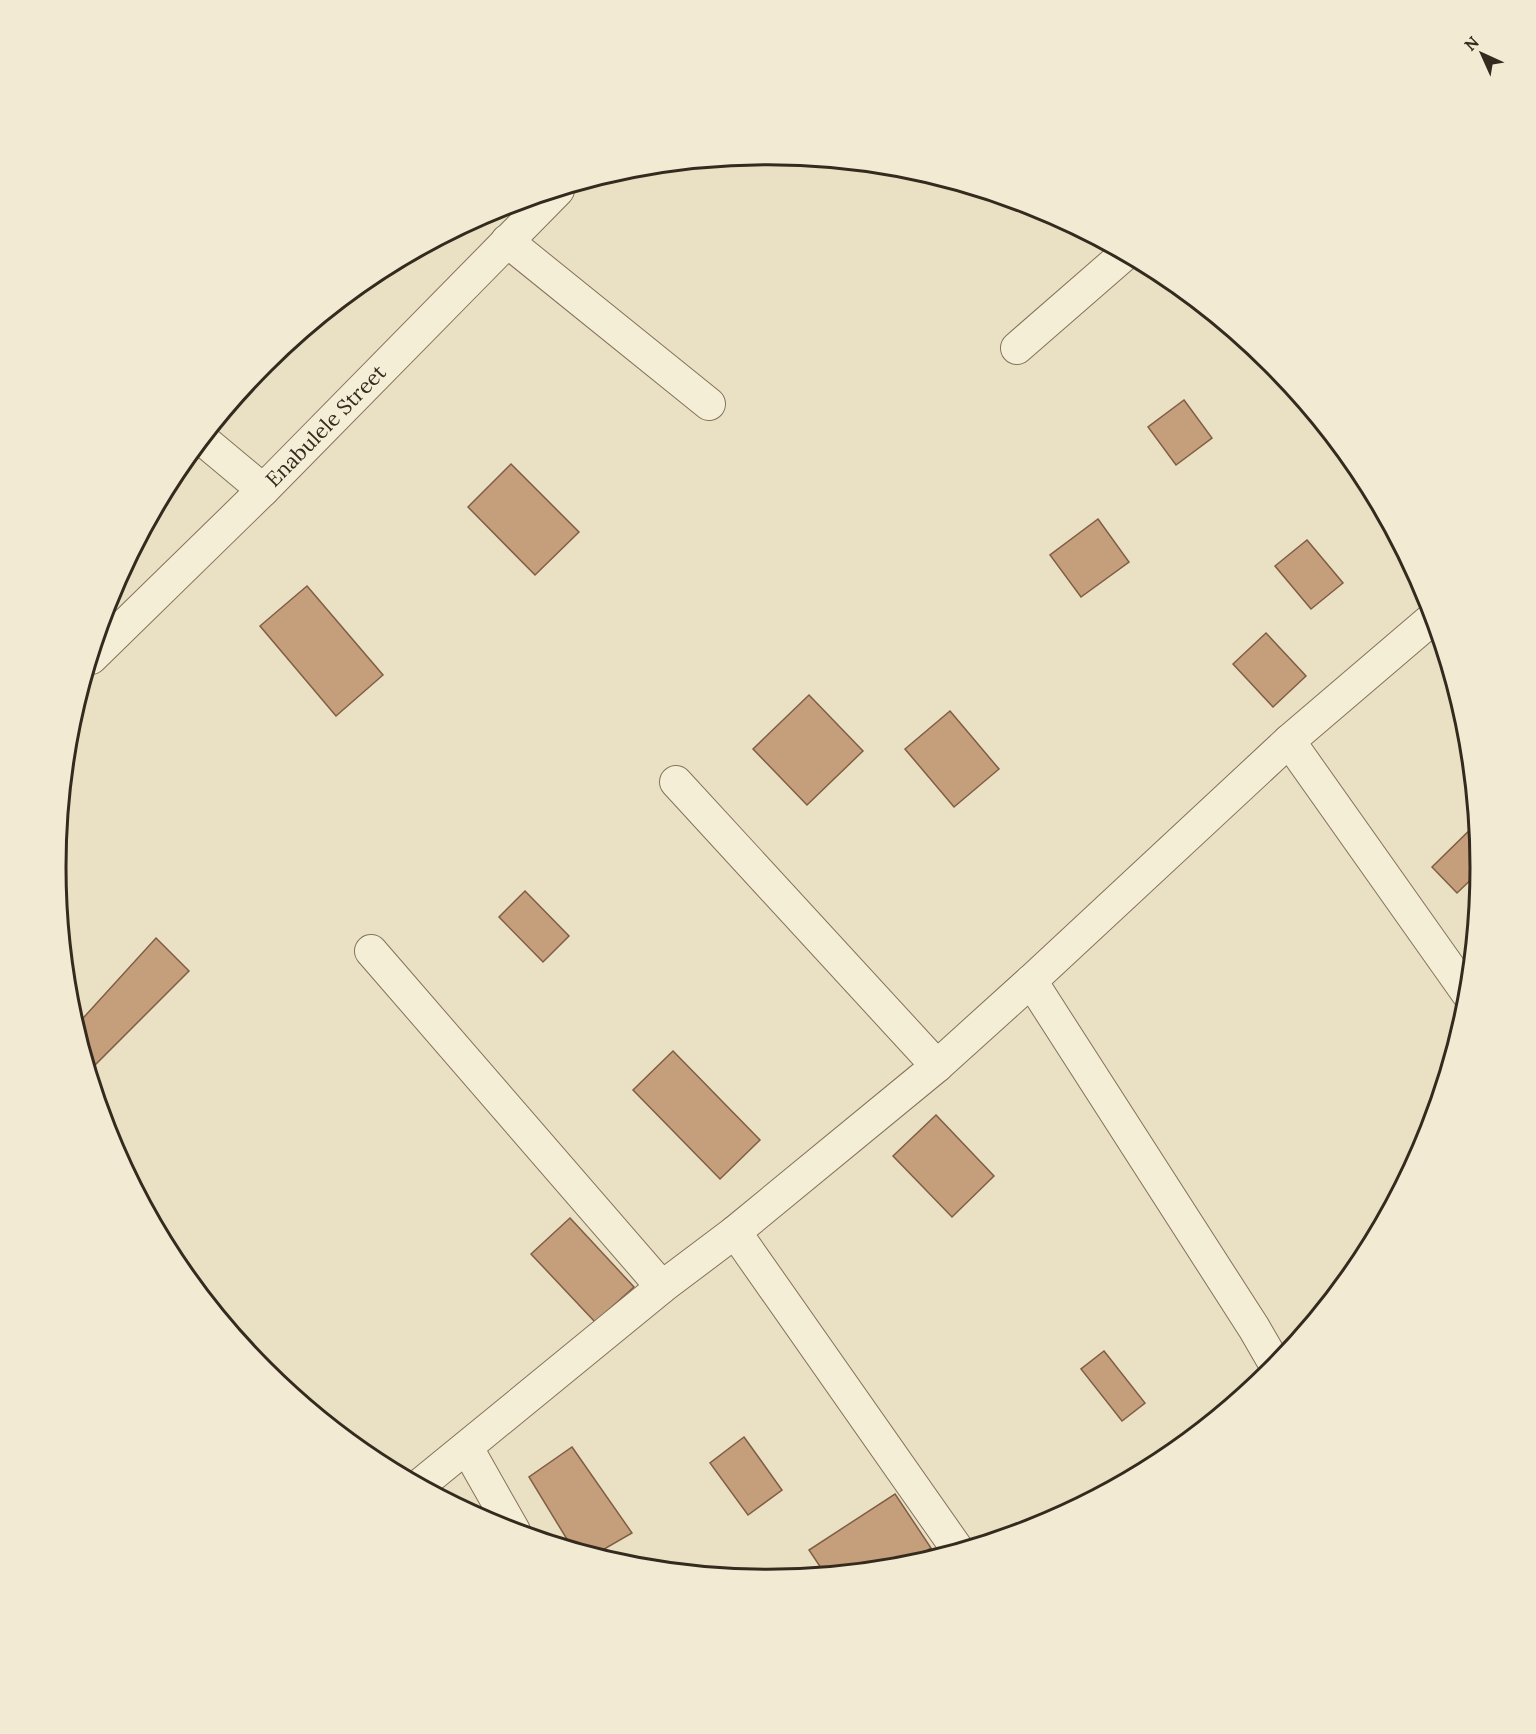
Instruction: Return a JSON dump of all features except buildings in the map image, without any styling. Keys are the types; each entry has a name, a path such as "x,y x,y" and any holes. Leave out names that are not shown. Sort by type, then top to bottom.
{"street":[{"name":"Enabulele Street","path":"101,647 263,490 548,200"},
{"path":"507,241 709,404"},
{"path":"1017,348 1119,259"},
{"path":"208,444 263,490"},
{"path":"426,1480 937,1066 1289,741 1427,624"},
{"path":"1289,741 1460,983"},
{"path":"676,782 937,1066"},
{"path":"371,951 662,1287"},
{"path":"1031,981 1270,1356"},
{"path":"735,1232 954,1544"},
{"path":"467,1448 507,1519"}]}
